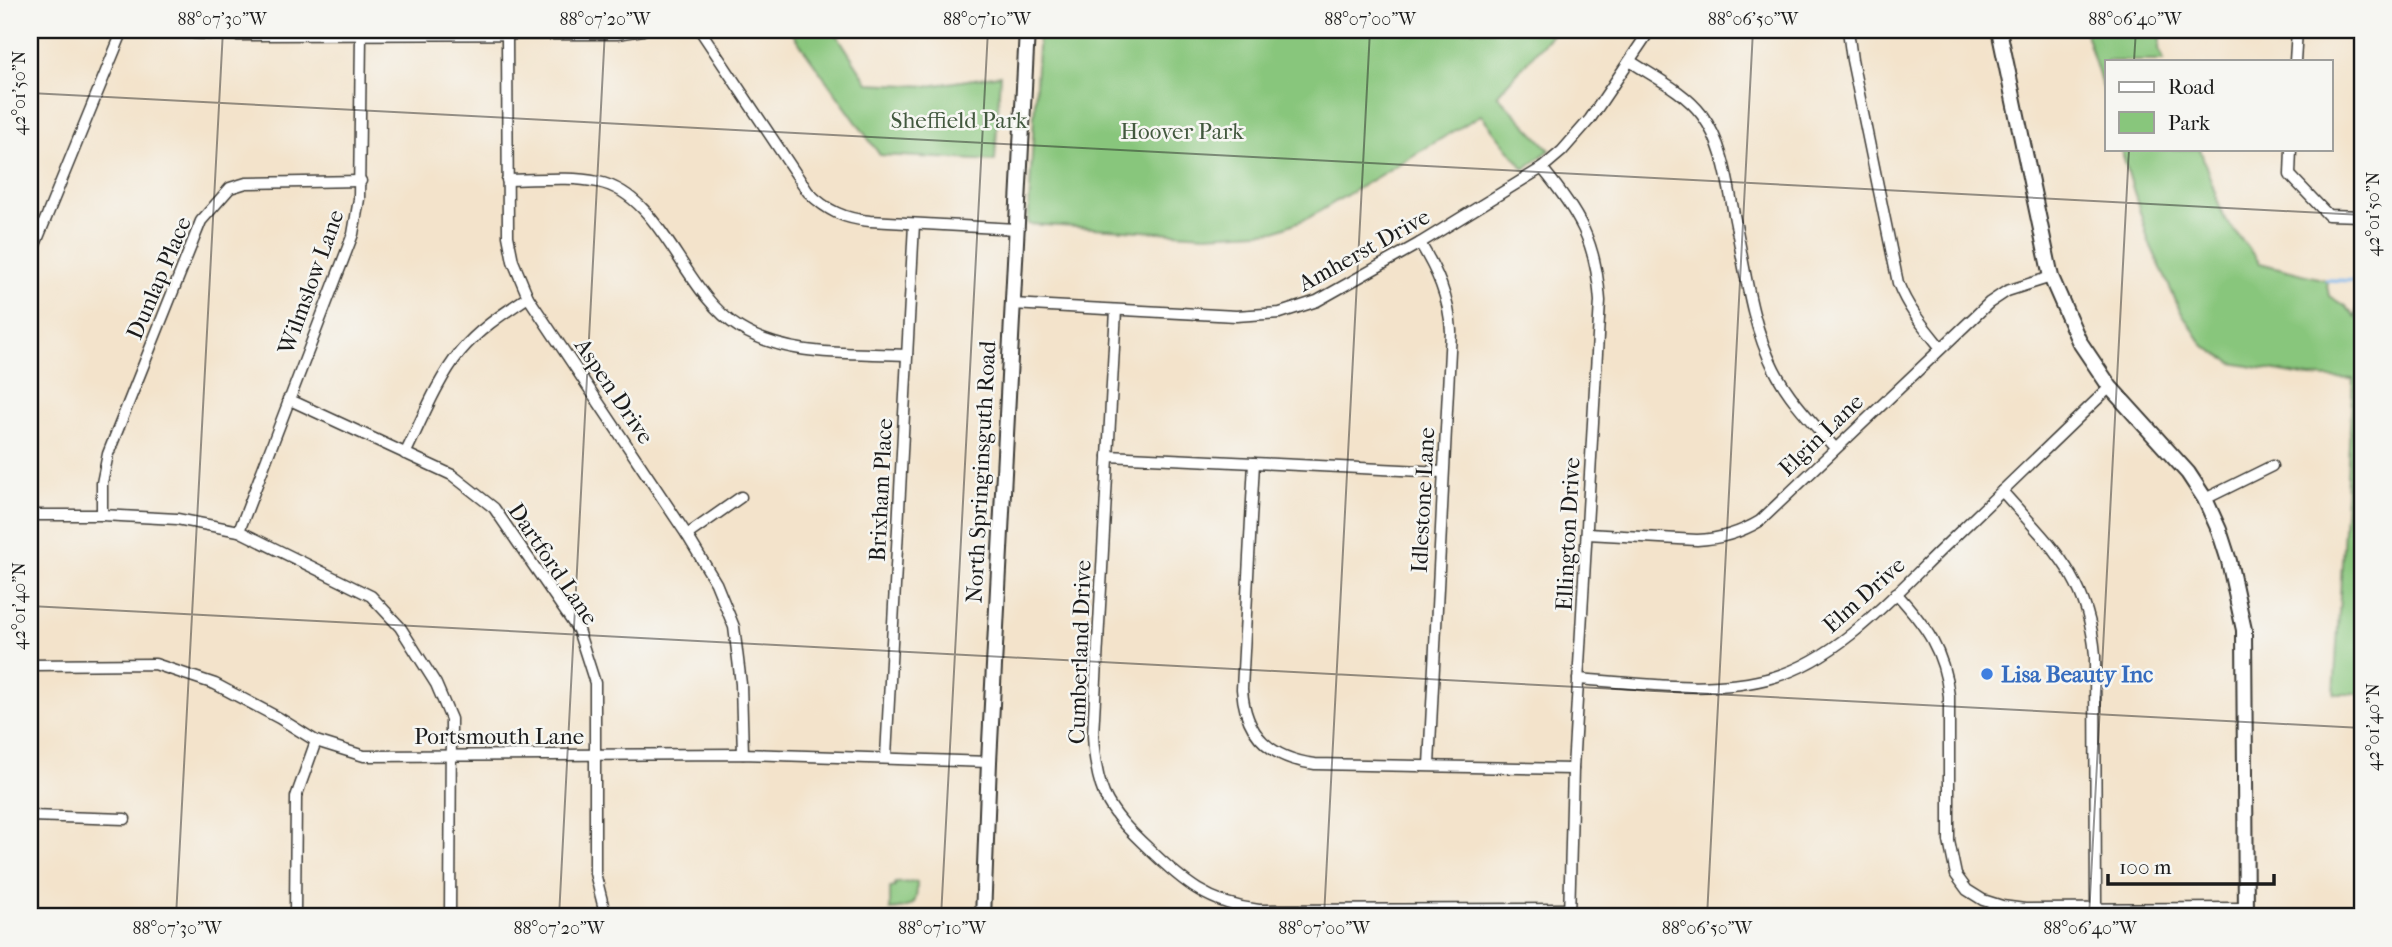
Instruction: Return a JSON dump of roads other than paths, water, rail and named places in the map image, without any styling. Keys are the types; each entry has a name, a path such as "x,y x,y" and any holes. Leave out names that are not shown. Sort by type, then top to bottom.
{"street":[{"path":"30,257 34,231 123,30"},
{"path":"180,30 216,35 617,34 643,30"},
{"path":"700,30 808,192 831,211 854,219 1016,229"},
{"name":"North Springinsguth Road","path":"983,917 1027,30"},
{"name":"Amherst Drive","path":"1012,304 1236,316 1280,313 1317,301 1420,243 1542,168 1562,152 1590,119 1650,30"},
{"path":"1848,30 1898,283 1914,316 1941,348"},
{"path":"1896,593 1929,633 1947,674 1949,841 1956,876 1967,890 1983,900 2025,909 2246,913 2246,670 2239,597 2229,561 2205,499 2173,454 2110,387 2078,341 2050,277 1999,30"},
{"path":"2295,60 2297,30"},
{"name":"Wilmslow Lane","path":"239,531 353,234 358,214 361,181 361,35"},
{"name":"Aspen Drive","path":"507,35 510,249 519,278 528,297 687,535 716,583 734,627 741,684 743,754"},
{"path":"1630,61 1691,103 1713,132 1724,163 1755,314 1773,368 1788,393 1835,448"},
{"path":"2291,150 2290,175 2328,215 2362,216"},
{"name":"Ellington Drive","path":"1542,168 1579,217 1595,257 1600,301 1573,769 1570,913"},
{"path":"507,180 590,181 623,191 647,212 707,300 730,321 752,335 799,349 907,355"},
{"name":"Dunlap Place","path":"102,515 102,482 108,454 201,222 230,188 246,183 361,181"},
{"name":"Brixham Place","path":"886,757 914,224"},
{"name":"Idlestone Lane","path":"1420,243 1440,279 1450,313 1451,331 1429,765"},
{"name":"Elgin Lane","path":"1587,534 1697,540 1729,536 1745,530 1760,521 1989,303 2007,291 2050,277"},
{"path":"405,454 433,396 461,352 498,317 528,297"},
{"name":"Cumberland Drive","path":"1116,310 1094,736 1099,779 1112,809 1125,826 1177,877 1214,899 1235,907 1259,910 1570,913"},
{"name":"Elm Drive","path":"1578,679 1708,686 1752,682 1795,670 1829,652 1896,593 2110,387"},
{"name":"Dartford Lane","path":"288,399 452,475 494,508 578,631 595,682 594,873 606,912"},
{"path":"1108,456 1444,472"},
{"path":"1254,463 1242,689 1247,718 1254,732 1265,744 1279,755 1296,762 1315,764 1573,769"},
{"path":"2205,499 2272,466"},
{"path":"2002,491 2075,578 2092,626 2095,655 2096,909"},
{"path":"687,535 741,497"},
{"path":"30,515 177,519 239,531 370,596 400,627 436,684 451,719 450,917"},
{"name":"Portsmouth Lane","path":"30,665 155,664 215,684 316,741 363,756 743,754 989,762"},
{"path":"295,914 296,797 316,741"},
{"path":"30,817 125,819"}],"waterway":[{"path":"2326,280 2362,281"}],"place":[{"name":"Lisa Beauty Inc","path":"1987,674"}],"park label":[{"name":"Sheffield Park","path":"959,120"},
{"name":"Hoover Park","path":"1182,131"}]}
